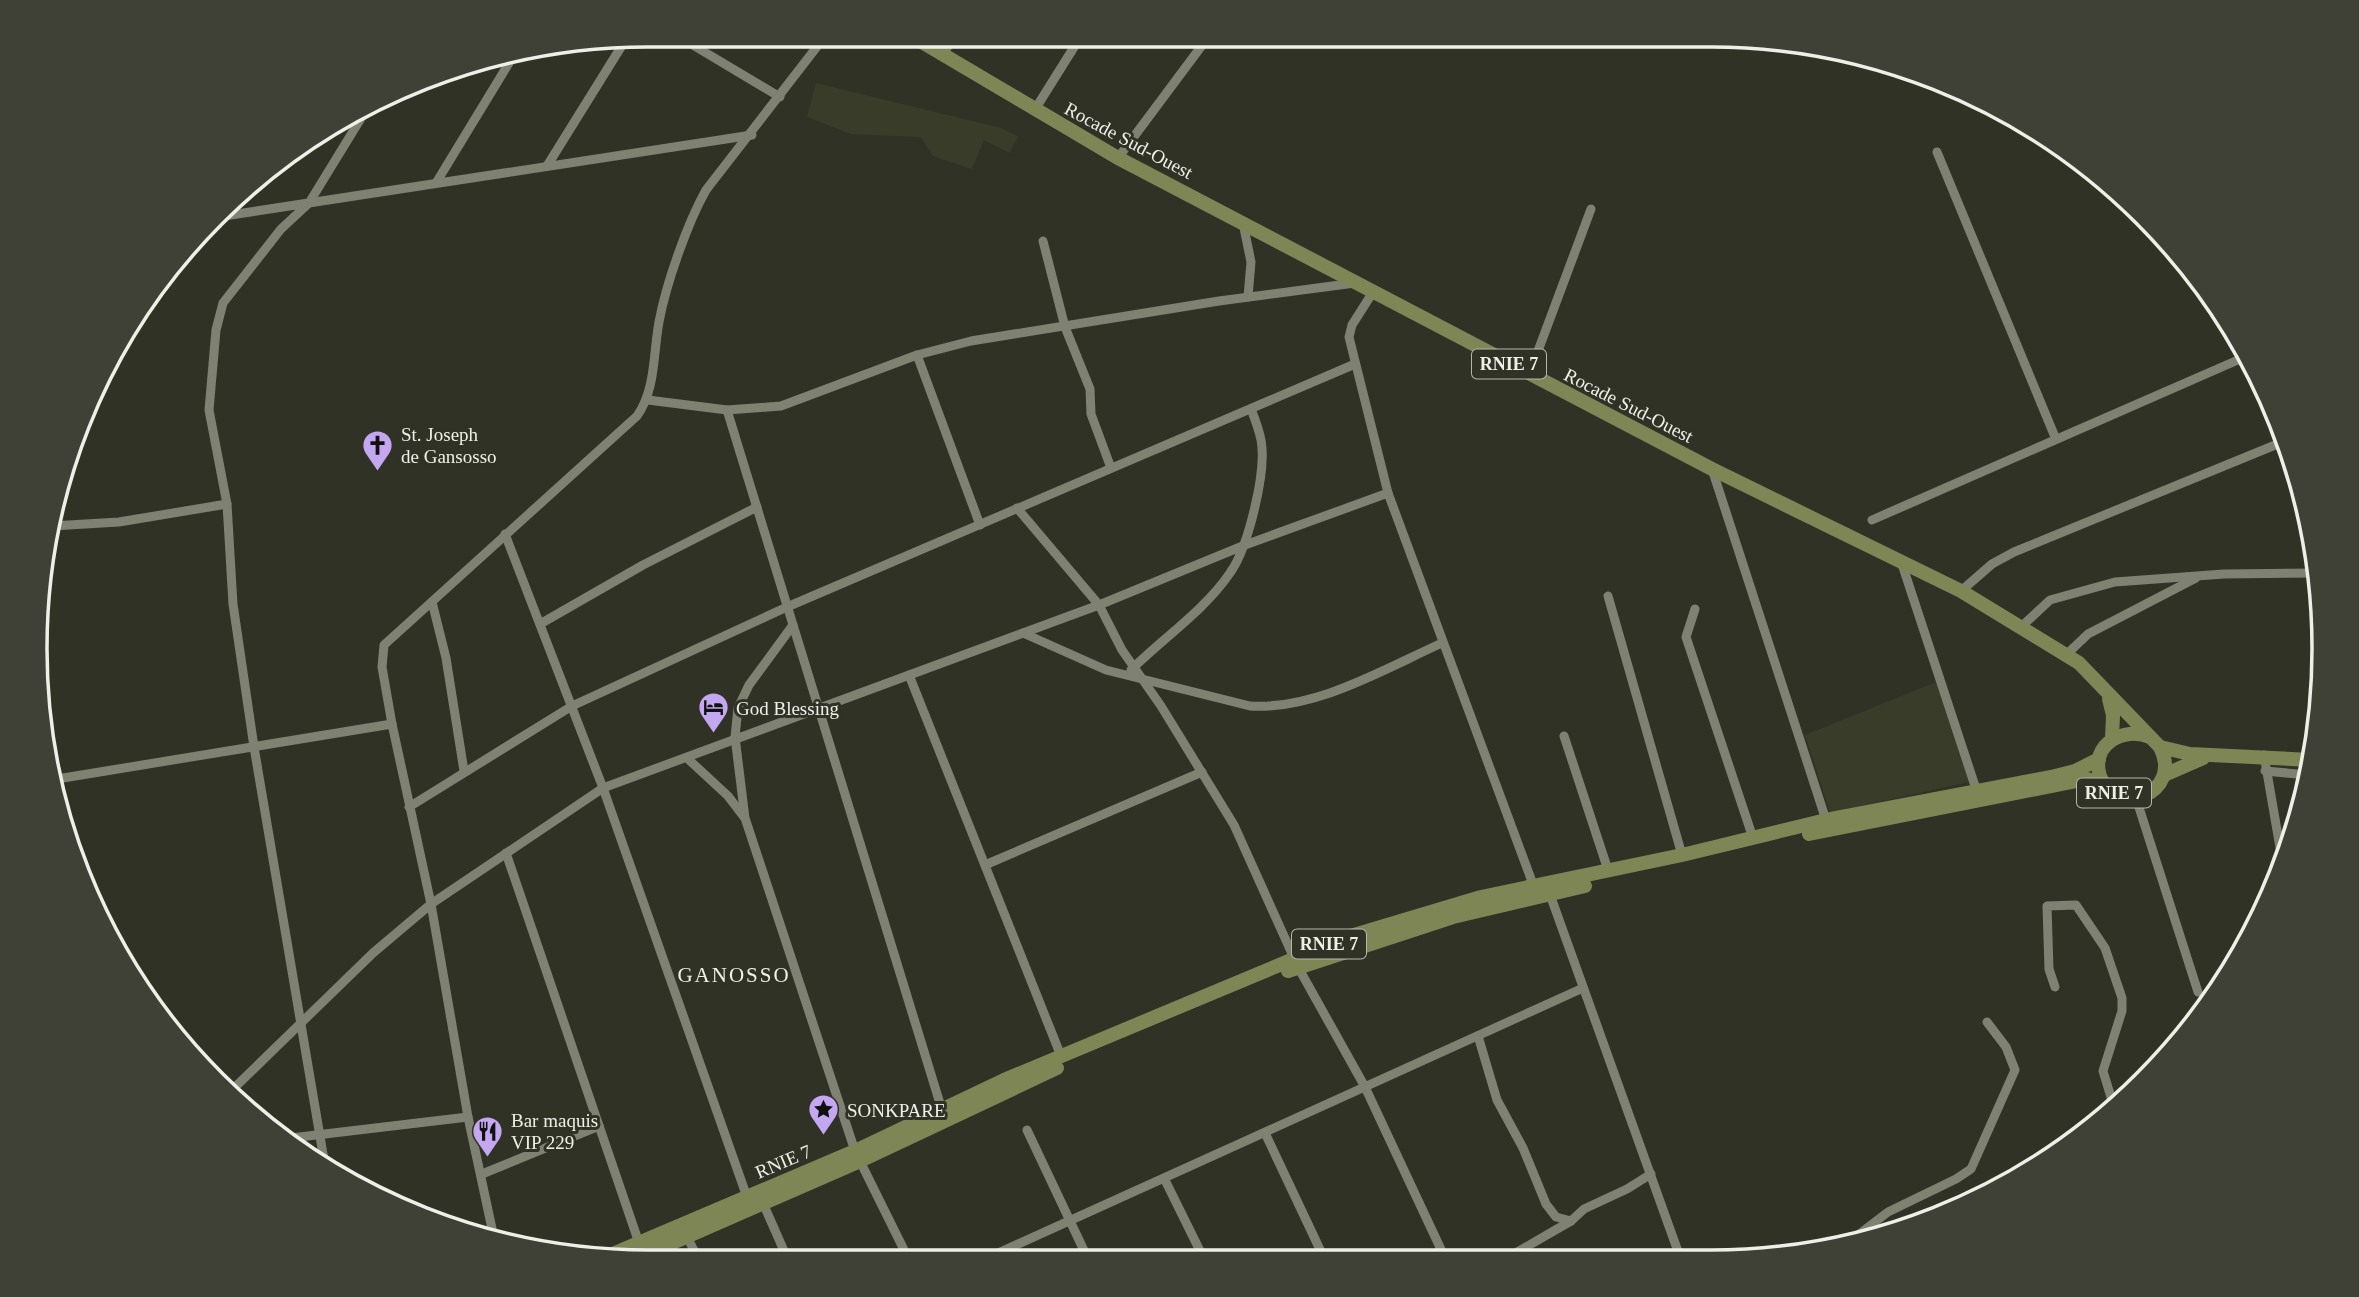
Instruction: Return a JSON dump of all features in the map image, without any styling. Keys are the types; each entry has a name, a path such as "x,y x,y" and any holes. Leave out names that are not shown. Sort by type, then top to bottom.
{"main road":[{"name":"Rocade Sud-Ouest","path":"931,47 1034,111 1118,158 1529,375 1961,592 2067,654 2155,742"},
{"path":"2106,691 2113,715 2112,739"},
{"name":"RNIE 7","path":"1543,888 1608,870 1826,820 2063,774 2099,759 2112,739 2131,732 2190,754 2264,755 2301,759"},
{"name":"RNIE 7","path":"2155,742 2165,765 2164,775"},
{"name":"RNIE 7","path":"624,1249 747,1197 857,1156 1296,963 1344,938 1410,917 1481,897 1543,888 2087,779 2105,785 2122,797 2136,798 2152,792 2164,775 2195,760 2221,754"},
{"name":"RNIE 7","path":"2099,759 2105,785"},
{"name":"RNIE 7","path":"654,1250 763,1203 942,1110 1061,1056 1296,963"}],"street":[{"path":"696,47 780,97"},
{"path":"492,1229 468,1117 430,904 392,724 382,667 384,645 617,435 648,400 659,320 693,214 706,190 752,135 817,47"},
{"path":"943,54 947,47"},
{"path":"1034,111 1074,47"},
{"path":"1118,158 1201,47"},
{"path":"547,166 620,48"},
{"path":"436,183 508,64"},
{"path":"323,1154 254,747 233,604 227,504 209,410 216,330 223,303 281,229 309,203 359,122"},
{"path":"232,215 752,135"},
{"path":"1937,152 2055,438"},
{"path":"1529,375 1591,209"},
{"path":"1243,223 1251,262 1248,297"},
{"path":"1043,241 1065,327 1088,384 1091,414 1111,468"},
{"path":"648,400 727,410 772,407 801,400 918,355 971,341 1248,297 1357,283"},
{"path":"1373,292 1352,325 1349,337 1388,493 1442,643 1583,988 1678,1250"},
{"path":"918,355 980,524"},
{"path":"1872,520 2238,360"},
{"path":"409,807 572,706 788,607 1355,364"},
{"path":"1125,676 1229,575 1245,545 1255,506 1261,454 1261,441 1251,409"},
{"path":"727,410 942,1110"},
{"path":"1961,592 1992,564 2014,552 2276,445"},
{"path":"1712,469 1826,820"},
{"path":"236,1086 301,1021 430,904 603,788 688,759 735,737 1099,606 1245,545 1388,493"},
{"path":"60,526 119,522 227,504"},
{"path":"540,624 643,565 757,508"},
{"path":"1017,509 1099,606 1134,667 1234,825 1296,963 1365,1087 1441,1250"},
{"path":"505,534 603,788 747,1197"},
{"path":"1901,561 1976,789"},
{"path":"2021,627 2050,600 2064,594 2135,579 2307,573"},
{"path":"2067,654 2088,634 2198,577"},
{"path":"1608,596 1682,855"},
{"path":"432,602 446,659 464,771"},
{"path":"1695,609 1686,637 1753,838"},
{"path":"793,625 743,696 735,737 745,818 857,1156 904,1250"},
{"path":"1023,634 1125,676 1250,706 1275,706 1334,690 1442,643"},
{"path":"909,675 1061,1056"},
{"path":"62,778 392,724"},
{"path":"1564,736 1608,870"},
{"path":"2264,755 2279,844"},
{"path":"688,759 729,796 745,818"},
{"path":"2265,771 2298,774"},
{"path":"985,865 1202,772"},
{"path":"2136,798 2197,992"},
{"path":"506,853 639,1242"},
{"path":"2055,987 2048,961 2047,906 2076,905 2105,948 2122,998 2122,1011 2103,1071 2111,1097"},
{"path":"1005,1250 1583,988"},
{"path":"1863,1230 1875,1219 1971,1169 2015,1070 2006,1047 1987,1022"},
{"path":"1478,1036 1497,1100 1523,1149 1546,1204 1556,1217 1571,1221"},
{"path":"298,1137 468,1117"},
{"path":"482,1174 599,1126"},
{"path":"1027,1130 1084,1250"},
{"path":"1265,1133 1320,1250"},
{"path":"1521,1250 1571,1221 1584,1209 1627,1189 1651,1174"},
{"path":"1164,1178 1200,1250"},
{"path":"763,1203 784,1250"},
{"path":"686,1235 694,1250"}],"shaded area":[{"path":"816,83 1001,128 1018,136 1010,153 984,140 972,169 933,156 921,137 851,134 807,117"},
{"path":"1936,682 1969,782 1830,813 1805,735"}],"place":[{"name":"St. Joseph de Gansosso","path":"378,472"},
{"name":"God Blessing","path":"713,735"},
{"name":"SONKPARE","path":"824,1137"},
{"name":"Bar maquis VIP 229","path":"488,1158"}],"district":[{"name":"GANOSSO","path":"734,975"}]}
